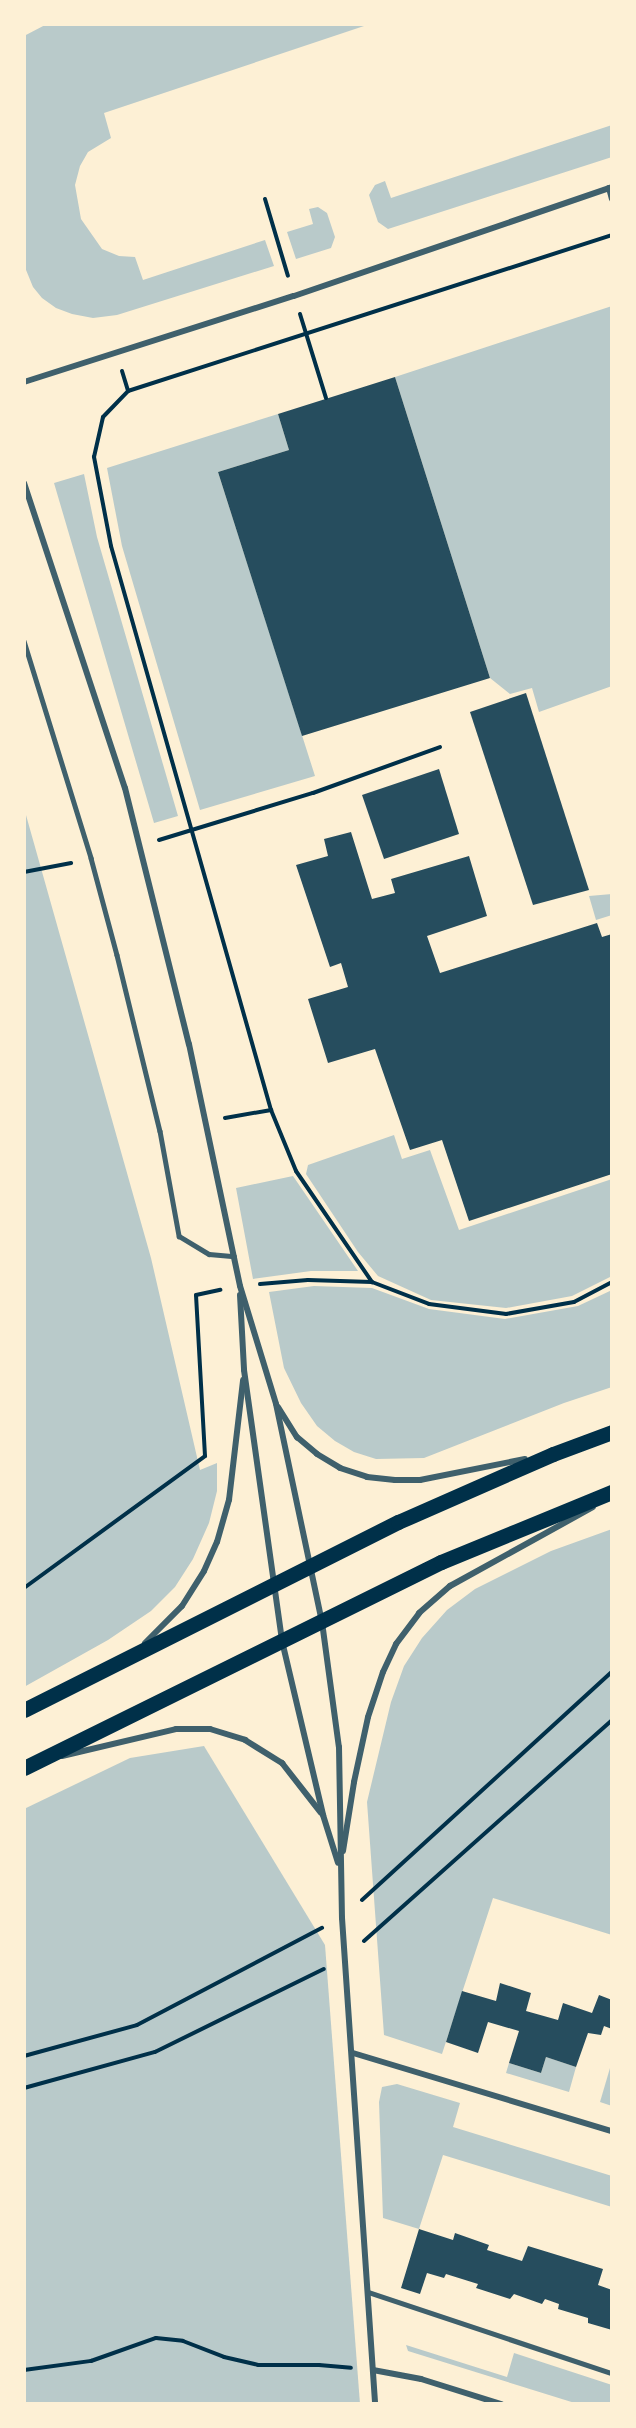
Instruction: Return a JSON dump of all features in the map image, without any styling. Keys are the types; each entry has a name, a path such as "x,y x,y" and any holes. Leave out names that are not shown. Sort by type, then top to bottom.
{"main road":[{"path":"24,1710 398,1522 553,1454 612,1432"},
{"path":"31,1765 441,1562 612,1492"}],"street":[{"path":"24,382 294,296 610,188 612,199"},
{"path":"24,483 125,788 206,1122 240,1286 276,1404 322,1622 339,1747 342,1918 375,2404"},
{"path":"240,1286 244,1370 282,1641 322,1815 340,1869"},
{"path":"136,1652 182,1606 204,1571 217,1542 229,1500 244,1370"},
{"path":"276,1404 297,1437 317,1454 340,1468 367,1477 420,1480 553,1454"},
{"path":"340,1869 354,1782 368,1717 383,1672 396,1644 419,1613 450,1586 612,1497"},
{"path":"31,1765 176,1729 210,1729 245,1740 282,1763 322,1815"},
{"path":"353,2054 612,2132"},
{"path":"373,2370 421,2379 501,2404"}],"lane":[{"path":"24,641 91,858 160,1131 179,1236 209,1254 234,1256"},
{"path":"368,2292 612,2373"}],"path":[{"path":"372,1282 296,1170 271,1110 193,828 111,546 94,457 103,417 128,391 612,235"},
{"path":"140,846 314,793 440,747"},
{"path":"24,872 48,869 91,858"},
{"path":"206,1122 271,1110"},
{"path":"24,1588 205,1456 196,1295 240,1286 308,1280 372,1282 429,1304 506,1314 574,1302 612,1282"},
{"path":"24,2056 137,2025 342,1918 612,1672"},
{"path":"24,2370 91,2361 156,2338 183,2341 224,2357 258,2365 319,2365 373,2370"}],"shaded area":[{"path":"47,24 370,24 104,113 111,138 88,152 80,166 75,185 81,219 102,249 119,256 135,257 143,280 265,240 274,266 117,315 93,318 72,314 56,308 42,298 33,287 24,265 24,36"},
{"path":"612,125 612,157 388,229 378,222 369,195 375,185 385,181 391,198"},
{"path":"318,207 327,213 335,237 331,248 296,259 287,232 313,224 309,209"},
{"path":"612,306 612,686 539,712 532,688 510,694 490,678 395,377"},
{"path":"278,414 289,450 218,472 315,776 200,810 122,546 107,468"},
{"path":"84,474 97,537 178,816 154,823 54,483"},
{"path":"24,808 151,1258 200,1470 217,1463 217,1491 209,1523 193,1559 175,1587 151,1611 108,1640 24,1687"},
{"path":"612,894 612,915 596,920 589,896"},
{"path":"394,1135 402,1159 430,1150 459,1230 612,1179 612,1276 572,1296 506,1308 431,1300 378,1276 358,1252 306,1174 308,1165"},
{"path":"293,1176 358,1271 311,1271 253,1279 236,1188"},
{"path":"314,1286 372,1288 429,1309 505,1319 578,1306 612,1290 612,1387 564,1403 424,1458 376,1459 354,1452 335,1441 317,1426 301,1403 284,1368 269,1292"},
{"path":"612,1529 612,1935 493,1898 442,2054 384,2035 367,1802 391,1702 404,1666 422,1638 447,1610 475,1589 551,1551"},
{"path":"204,1746 325,1945 360,2404 24,2404 24,1809 130,1758"},
{"path":"546,2057 576,2067 569,2092 506,2073 509,2063 541,2073"},
{"path":"610,2068 612,2068 612,2106 600,2102"},
{"path":"397,2084 460,2103 453,2127 612,2176 612,2207 443,2155 419,2229 383,2218 379,2102 382,2087"},
{"path":"406,2345 507,2377 514,2353 612,2385 612,2404 578,2404 408,2351"}],"building":[{"path":"395,377 490,678 302,736 218,472 289,450 278,414"},
{"path":"526,693 589,890 533,905 470,712"},
{"path":"439,769 459,834 384,859 362,795"},
{"path":"351,832 372,899 395,893 391,879 469,856 487,916 427,936 440,973 597,923 602,937 612,934 612,1174 469,1221 442,1140 410,1150 375,1049 328,1063 308,999 348,987 341,963 330,967 296,865 328,856 324,839"},
{"path":"500,1983 531,1993 526,2011 558,2020 563,2003 592,2013 599,1995 612,2000 612,2029 604,2026 601,2035 588,2033 576,2067 546,2057 541,2073 509,2063 519,2031 488,2022 478,2053 446,2042 462,1991 496,2001"},
{"path":"419,2229 453,2240 455,2233 489,2245 487,2250 522,2261 528,2246 603,2269 598,2285 612,2290 612,2330 588,2323 588,2318 558,2309 559,2304 545,2299 542,2304 514,2294 510,2299 476,2288 478,2284 446,2274 444,2278 427,2273 420,2294 401,2288"}]}
